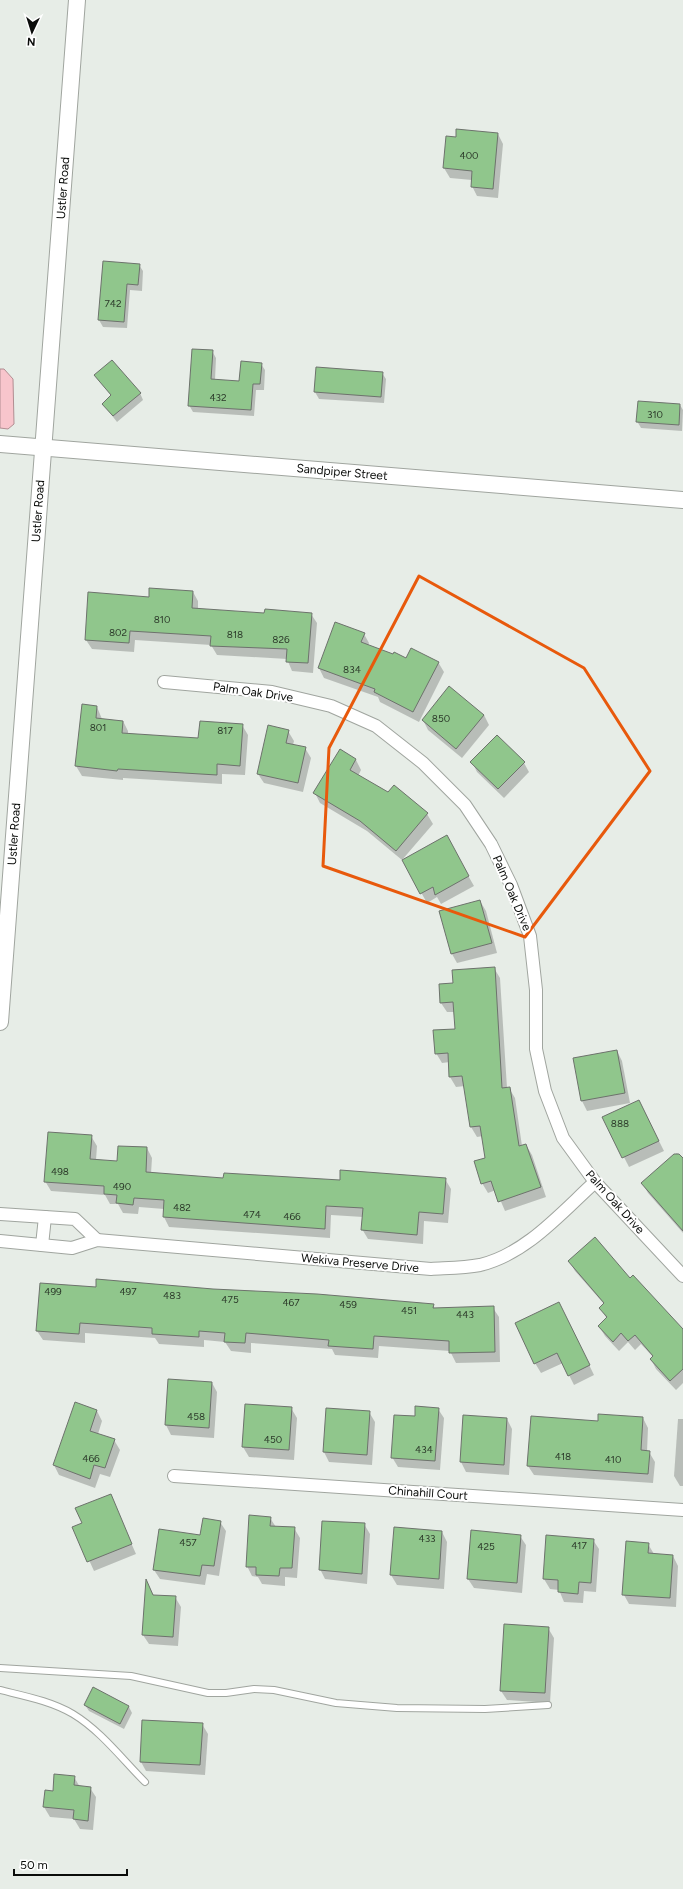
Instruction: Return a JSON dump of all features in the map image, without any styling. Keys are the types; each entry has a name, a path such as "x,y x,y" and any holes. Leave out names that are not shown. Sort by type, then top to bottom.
{"street":[{"name":"Ustler Road","path":"0,1022 42,447 77,0"},
{"name":"Sandpiper Street","path":"0,444 683,500"},
{"name":"Palm Oak Drive","path":"164,682 272,692 332,706 376,726 423,763 465,805 492,844 511,885 530,936 536,990 536,1049 544,1091 563,1138 595,1182 683,1276"},
{"name":"Wekiva Preserve Drive","path":"0,1241 72,1248 97,1240 431,1269 479,1265 510,1254 539,1233 595,1182"},
{"path":"0,1214 75,1219 97,1240"},
{"path":"42,1245 45,1217"},
{"name":"Chinahill Court","path":"174,1476 683,1510"}],"lane":[{"path":"0,1668 131,1676 208,1693 226,1693 254,1689 274,1690 336,1702 397,1708 485,1709 548,1705"},
{"path":"0,1690 54,1705 73,1714 91,1727 145,1782"}],"highlighted area":[{"path":"419,576 584,668 650,771 525,937 323,866 329,748"}],"shaded area":[{"path":"0,369 4,369 13,379 14,424 8,429 0,428"}],"building":[{"path":"456,129 498,133 493,189 471,187 472,171 443,168 446,136 456,137"},
{"path":"103,261 140,264 138,285 127,284 124,322 98,320"},
{"path":"192,349 213,350 211,379 239,381 241,361 262,363 260,384 253,384 251,410 188,406"},
{"path":"112,360 141,393 113,416 102,404 111,395 94,375"},
{"path":"316,367 383,372 381,397 314,392"},
{"path":"638,401 680,404 679,425 636,422"},
{"path":"149,588 193,591 192,608 264,613 265,609 312,613 308,663 286,662 287,649 210,646 211,636 130,631 129,643 85,640 88,592 149,597"},
{"path":"335,622 365,633 361,642 393,654 394,652 406,658 411,648 439,662 413,712 374,692 375,689 318,668"},
{"path":"449,686 484,715 456,749 422,720"},
{"path":"82,704 97,706 96,718 123,721 122,733 198,738 200,721 243,724 240,766 217,764 217,775 118,769 117,771 75,766"},
{"path":"268,725 289,730 286,743 306,747 298,783 257,774"},
{"path":"497,735 525,762 498,789 470,762"},
{"path":"340,749 356,759 350,770 388,792 394,785 428,813 396,851 360,821 313,793"},
{"path":"447,835 469,876 435,895 433,887 420,894 402,860"},
{"path":"480,900 492,943 451,954 439,911"},
{"path":"495,967 502,1088 510,1087 519,1146 526,1144 541,1187 498,1202 491,1181 481,1184 474,1161 485,1158 480,1126 470,1127 462,1076 449,1077 448,1053 435,1054 433,1030 455,1029 453,1002 440,1003 439,984 453,983 452,970"},
{"path":"617,1050 625,1093 581,1101 573,1058"},
{"path":"639,1100 659,1141 622,1158 602,1117"},
{"path":"48,1132 92,1135 90,1159 117,1161 118,1146 147,1147 146,1172 223,1178 224,1173 340,1180 340,1170 446,1178 443,1214 419,1212 417,1235 361,1230 363,1208 326,1206 325,1229 163,1217 164,1200 134,1198 133,1205 116,1203 117,1195 104,1194 104,1186 44,1182"},
{"path":"674,1154 679,1154 683,1158 683,1231 641,1183"},
{"path":"595,1237 630,1278 633,1275 683,1329 683,1369 670,1381 650,1359 653,1356 635,1335 628,1341 621,1333 613,1342 598,1326 607,1317 599,1308 604,1303 568,1261"},
{"path":"96,1279 213,1289 317,1294 434,1304 433,1308 494,1306 495,1352 449,1353 449,1341 374,1336 373,1349 328,1346 329,1340 246,1333 245,1343 224,1342 225,1333 199,1331 199,1337 152,1334 152,1328 80,1323 79,1334 36,1331 40,1283 96,1287"},
{"path":"559,1302 590,1365 568,1376 557,1353 534,1364 515,1323"},
{"path":"168,1379 212,1382 209,1428 165,1425"},
{"path":"75,1402 97,1410 90,1431 115,1439 105,1468 94,1465 90,1479 53,1465"},
{"path":"245,1404 292,1407 289,1450 242,1447"},
{"path":"415,1406 439,1408 435,1461 391,1458 394,1415 415,1416"},
{"path":"326,1408 370,1411 367,1455 323,1452"},
{"path":"598,1414 643,1417 641,1450 650,1451 648,1474 527,1466 531,1416 598,1421"},
{"path":"463,1415 507,1418 504,1465 460,1462"},
{"path":"111,1494 132,1544 87,1562 72,1527 82,1523 75,1508"},
{"path":"249,1515 271,1517 270,1526 295,1527 292,1568 280,1568 279,1576 256,1575 256,1567 246,1567"},
{"path":"203,1518 221,1521 214,1566 202,1565 200,1576 153,1570 159,1529 200,1535"},
{"path":"322,1521 365,1523 362,1574 319,1570"},
{"path":"394,1527 442,1531 439,1579 390,1575"},
{"path":"471,1530 521,1535 517,1583 467,1579"},
{"path":"546,1535 594,1539 591,1583 579,1582 578,1594 558,1592 558,1580 543,1579"},
{"path":"626,1541 649,1543 648,1553 673,1555 670,1598 622,1595"},
{"path":"146,1579 153,1595 176,1596 173,1637 142,1635"},
{"path":"504,1624 549,1627 545,1693 500,1691"},
{"path":"93,1687 129,1706 120,1724 84,1705"},
{"path":"142,1720 203,1723 200,1765 140,1762"},
{"path":"54,1774 75,1776 74,1785 91,1787 88,1821 73,1819 74,1810 43,1807 45,1790 53,1791"}]}
